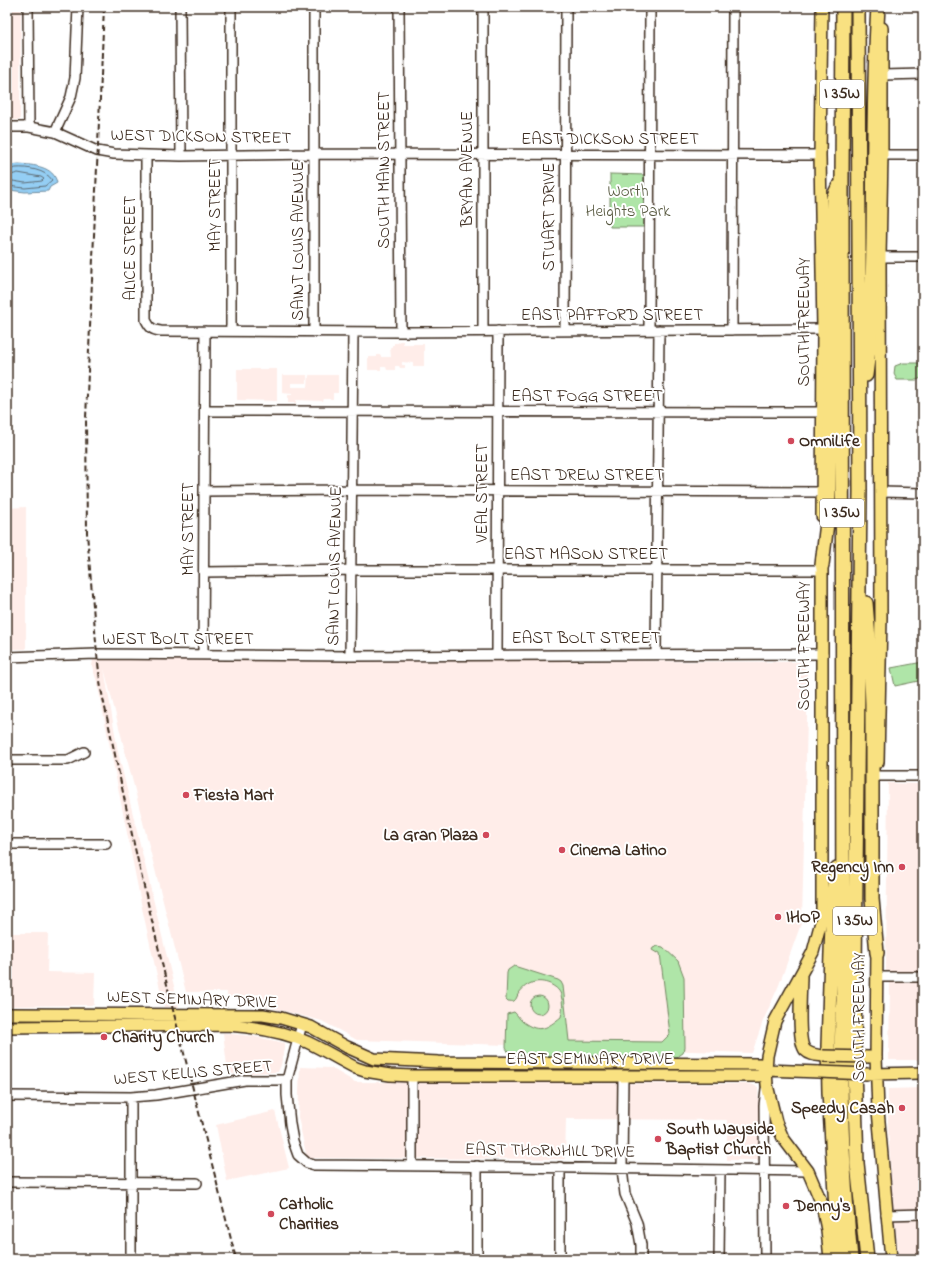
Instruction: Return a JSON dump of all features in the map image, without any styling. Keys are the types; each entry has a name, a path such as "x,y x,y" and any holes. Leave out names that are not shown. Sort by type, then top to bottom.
{"highway":[{"name":"SOUTH FREEWAY","path":"843,7 843,999 840,1043 842,1142 851,1259"},
{"name":"SOUTH FREEWAY","path":"858,7 860,422 854,1067 857,1164 867,1259"},
{"path":"860,422 869,355 872,287 875,54 879,7"},
{"path":"822,568 829,490 833,198 842,180"},
{"path":"859,521 870,651 872,704 872,899 877,953"},
{"path":"840,1259 829,1092 828,1046 833,891 842,846"}],"main road":[{"name":"SOUTH FREEWAY","path":"822,7 820,155 823,329 822,918 814,952 775,1021 767,1056 766,1070 767,1085 776,1122 783,1138 808,1171 822,1204 827,1230 830,1259"},
{"name":"SOUTH FREEWAY","path":"879,7 883,37 880,257 881,617 878,776 878,977 873,1074 878,1110 891,1259"},
{"path":"801,976 801,1033 802,1044 806,1051 810,1054 823,1056 873,1057"},
{"name":"WEST SEMINARY DRIVE","path":"7,1014 263,1015 302,1024 374,1059 439,1062"},
{"path":"43,1027 47,1014"},
{"name":"WEST SEMINARY DRIVE","path":"7,1027 228,1025 266,1029 298,1039 356,1068 384,1074 412,1076"},
{"path":"412,1076 419,1067 439,1062"},
{"name":"EAST SEMINARY DRIVE","path":"439,1062 760,1064 766,1070"},
{"path":"462,1075 493,1068 500,1062 508,1068 548,1076"},
{"path":"644,1076 655,1071 680,1070 686,1067 689,1063"},
{"name":"EAST SEMINARY DRIVE","path":"412,1076 759,1076 766,1070 873,1074 923,1073"}],"street":[{"path":"28,7 29,126"},
{"path":"55,132 71,97 74,84 78,7"},
{"path":"180,7 180,156"},
{"name":"MAY STREET","path":"231,7 231,332"},
{"name":"SAINT LOUIS AVENUE","path":"314,7 314,332"},
{"name":"SOUTH MAIN STREET","path":"399,7 401,332"},
{"name":"BRYAN AVENUE","path":"483,7 483,332"},
{"name":"STUART DRIVE","path":"565,331 566,7"},
{"path":"649,330 650,7"},
{"path":"732,330 733,7"},
{"path":"883,75 923,74"},
{"name":"WEST DICKSON STREET","path":"7,127 29,126 55,132 97,151 114,154 146,156 314,154 400,155"},
{"name":"EAST DICKSON STREET","path":"400,155 820,155"},
{"path":"882,155 923,155"},
{"name":"ALICE STREET","path":"146,156 146,320 153,330 161,331"},
{"path":"880,257 923,257"},
{"name":"EAST PAFFORD STREET","path":"161,331 483,332 823,329"},
{"path":"656,654 659,330"},
{"name":"VEAL STREET","path":"497,654 498,331"},
{"name":"MAY STREET","path":"203,655 205,332"},
{"name":"SAINT LOUIS AVENUE","path":"350,656 353,332"},
{"name":"EAST FOGG STREET","path":"205,411 822,412"},
{"name":"EAST DREW STREET","path":"204,491 498,490 822,492"},
{"path":"881,492 923,493"},
{"name":"EAST MASON STREET","path":"204,572 822,568"},
{"name":"WEST BOLT STREET","path":"7,657 97,654 350,656"},
{"name":"EAST BOLT STREET","path":"350,656 497,654 823,654"},
{"path":"7,760 68,760 84,752"},
{"path":"878,776 923,776"},
{"path":"7,844 106,844"},
{"path":"878,977 923,978"},
{"path":"287,1080 302,1024"},
{"path":"412,1076 412,1165"},
{"path":"623,1077 622,1169 625,1194 637,1223 641,1245 640,1259"},
{"name":"WEST KELLIS STREET","path":"7,1096 131,1097 156,1095 246,1080 287,1080"},
{"name":"EAST THORNHILL DRIVE","path":"287,1080 287,1095 293,1141 298,1155 308,1164 323,1166 412,1165 808,1171"},
{"path":"765,1259 764,1105 767,1085"},
{"path":"131,1097 131,1259"},
{"path":"477,1166 477,1259"},
{"path":"560,1167 560,1259"},
{"path":"719,1259 720,1170"},
{"path":"7,1182 197,1183"},
{"path":"886,1215 923,1214"}],"shaded area":[{"path":"7,7 21,7 20,120 7,120"},
{"path":"399,341 403,341 403,344 424,344 424,366 413,366 413,363 402,362 402,365 405,365 405,368 395,366 395,370 387,370 386,367 381,367 381,370 368,370 368,357 377,357 377,355 381,355 381,357 391,357 390,347"},
{"path":"237,369 277,369 277,401 237,400"},
{"path":"282,375 307,375 307,383 291,383 291,387 308,387 309,375 338,375 338,393 333,393 333,399 324,399 323,401 296,400 296,403 288,403 288,395 292,394 282,393"},
{"path":"26,507 26,649 7,649 7,508"},
{"name":"La Gran Plaza","path":"228,659 803,662 808,677 802,921 752,1053 357,1040 322,1021 227,996 227,992 186,992 104,668 118,752 179,1007 164,1007 142,908 97,682 92,666 93,660"},
{"path":"888,783 923,784 923,973 886,973"},
{"path":"7,933 48,933 47,972 95,973 94,1005 7,1006"},
{"path":"890,983 923,983 923,1060 889,1060"},
{"path":"223,1033 252,1036 285,1043 281,1065 278,1072 228,1074"},
{"path":"300,1067 331,1068 355,1082 751,1084 758,1087 760,1160 727,1160 727,1120 566,1119 565,1159 307,1158 298,1117"},
{"path":"923,1088 923,1259 899,1259 893,1206 888,1129 888,1089"},
{"path":"275,1111 289,1168 227,1181 216,1125"}],"green space":[{"name":"Worth Heights Park","path":"610,174 647,175 647,227 610,227"},
{"path":"903,363 923,363 923,377 917,380 897,380 894,374 895,366"},
{"path":"923,662 923,680 895,686 891,668"},
{"path":"658,946 663,947 678,961 684,977 685,1048 683,1053 677,1057 514,1055 509,1053 506,1048 507,1014 514,1012 523,1022 529,1026 539,1029 547,1027 561,1017 562,1008 562,998 560,993 555,987 546,982 533,982 529,984 522,989 514,1001 508,1001 506,999 507,973 508,970 514,966 561,982 563,986 569,1041 662,1042 670,1034 660,953 652,950"},
{"path":"535,996 543,996 548,1001 546,1012 543,1014 535,1014 530,1009 530,1001"}],"water":[{"path":"19,164 36,166 47,170 52,173 57,183 50,187 48,191 25,192 9,190 9,165"}],"railway":[{"path":"104,7 86,418 87,533 97,654 101,689 134,844 172,1006 236,1259"}],"place":[{"name":"OmniLife","path":"791,441"},
{"name":"Fiesta Mart","path":"186,795"},
{"name":"La Gran Plaza","path":"486,835"},
{"name":"Cinema Latino","path":"562,850"},
{"name":"Regency Inn","path":"902,867"},
{"name":"IHOP","path":"778,917"},
{"name":"Charity Church","path":"104,1037"},
{"name":"Speedy Casah","path":"902,1108"},
{"name":"South Wayside Baptist Church","path":"658,1139"},
{"name":"Denny's","path":"786,1206"},
{"name":"Catholic Charities","path":"271,1214"}]}
